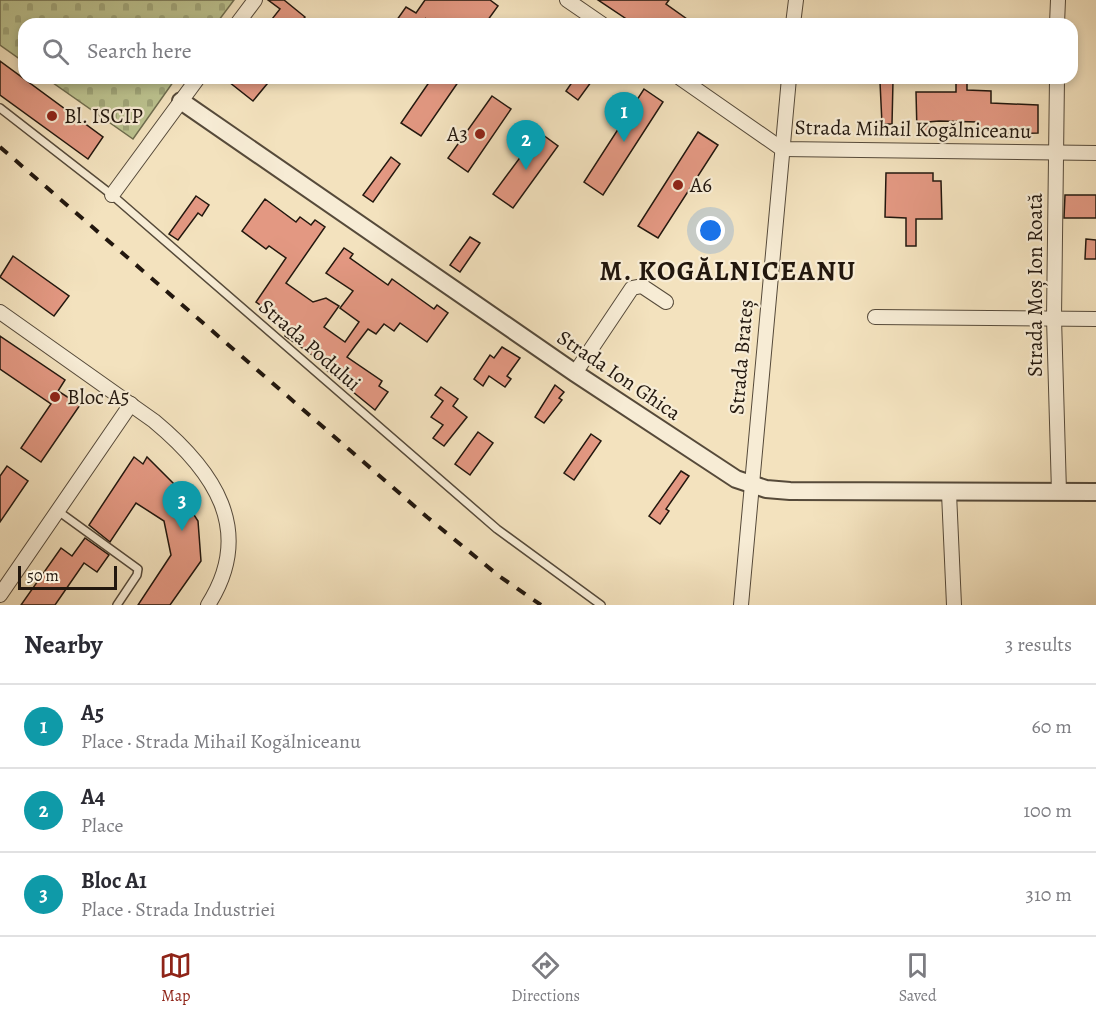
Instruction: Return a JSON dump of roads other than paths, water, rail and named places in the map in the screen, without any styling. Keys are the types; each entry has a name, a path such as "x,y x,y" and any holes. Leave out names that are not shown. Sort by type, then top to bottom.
{"street":[{"path":"242,18 255,0"},
{"path":"567,0 593,18"},
{"path":"794,18 795,0"},
{"path":"1058,0 1058,18"},
{"path":"112,195 194,84"},
{"name":"Strada Mihail Kogălniceanu","path":"689,84 782,149 1096,153"},
{"name":"Strada Brateș","path":"741,605 750,484 788,84"},
{"name":"Strada Moș Ion Roată","path":"1057,84 1054,318 1059,492"},
{"name":"Strada Ion Ghica","path":"182,100 575,373 736,479 750,484 790,491 1096,492"},
{"path":"575,373 632,288 642,286 666,302"},
{"path":"0,312 131,404 177,440 199,465 218,496 230,537 231,551 223,578 208,605"},
{"path":"875,317 1096,319"},
{"path":"0,595 131,404"},
{"path":"950,493 954,605"}],"lane":[{"name":"Strada Podului","path":"0,108 112,195 497,529 601,605"},
{"path":"58,511 138,569 137,575 117,605"}],"railway":[{"path":"0,147 427,517 499,576 541,605"}],"place":[{"name":"Bl. ISCIP","path":"52,116"},
{"name":"A3","path":"480,134"},
{"name":"A5","path":"624,142"},
{"name":"A4","path":"526,170"},
{"name":"A6","path":"678,185"},
{"name":"Bloc A5","path":"55,397"},
{"name":"Bloc A1","path":"182,531"}],"district":[{"name":"M. KOGĂLNICEANU","path":"728,271"}]}
